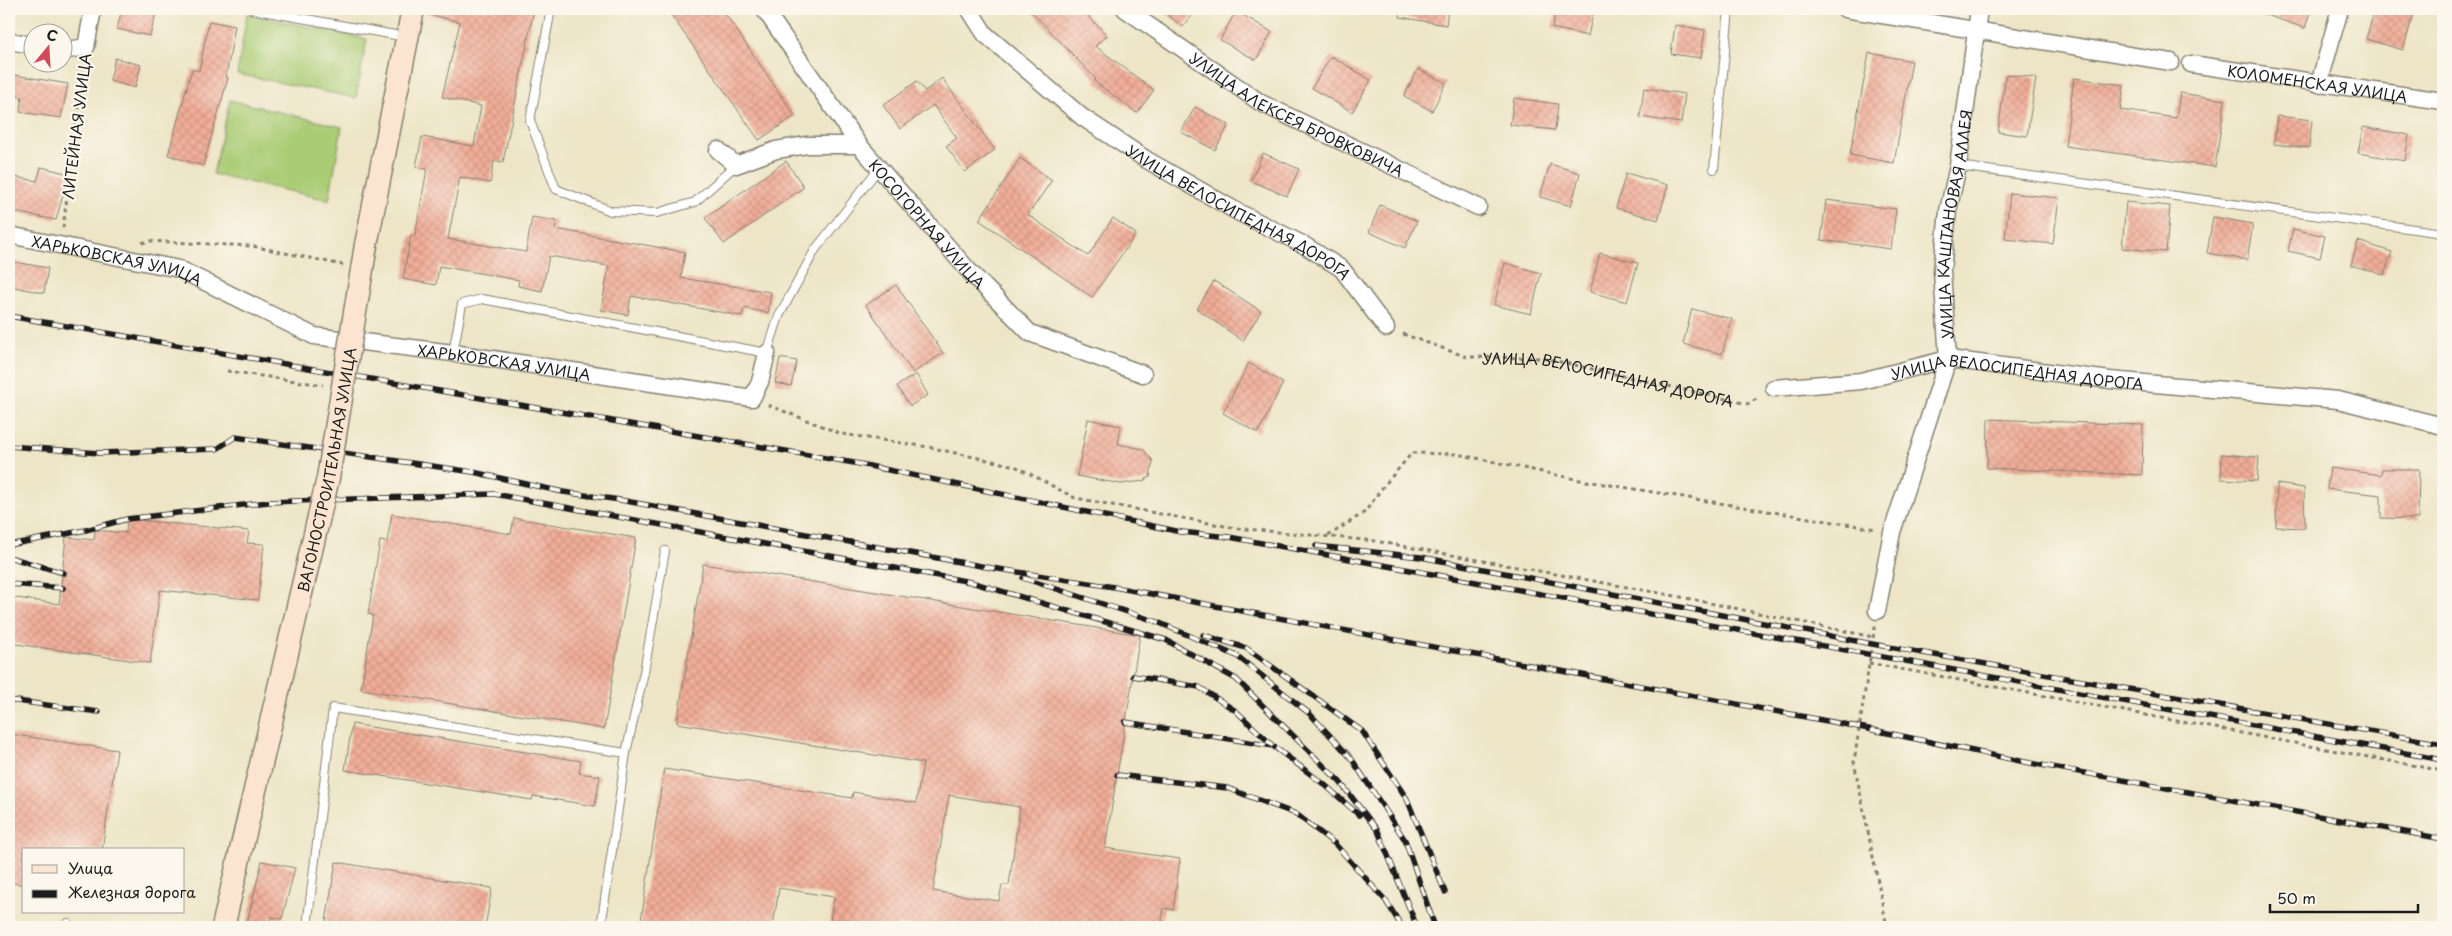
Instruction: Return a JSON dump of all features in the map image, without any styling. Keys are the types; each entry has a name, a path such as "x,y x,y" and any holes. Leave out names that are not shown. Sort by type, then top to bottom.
{"main road":[{"name":"ВАГОНОСТРОИТЕЛЬНАЯ УЛИЦА","path":"223,927 328,478 361,269 414,9"}],"street":[{"name":"ЛИТЕЙНАЯ УЛИЦА","path":"86,47 93,9"},
{"name":"КОСОГОРНАЯ УЛИЦА","path":"764,9 859,145 969,271 1030,333 1143,374"},
{"name":"УЛИЦА ВЕЛОСИПЕДНАЯ ДОРОГА","path":"969,9 985,34 1082,117 1147,160 1238,212 1304,245 1342,269 1386,328"},
{"name":"УЛИЦА АЛЕКСЕЯ БРОВКОВИЧА","path":"1125,9 1262,103 1478,207"},
{"path":"1845,9 2171,62"},
{"name":"УЛИЦА КАШТАНОВАЯ АЛЛЕЯ","path":"1877,611 1892,532 1948,359 1942,271 1948,211 1958,166 1980,9"},
{"path":"2319,84 2340,9"},
{"path":"9,41 22,43"},
{"path":"72,49 86,47"},
{"name":"КОЛОМЕНСКАЯ УЛИЦА","path":"2192,64 2443,101"},
{"path":"718,150 736,165 776,150 807,145 859,145"},
{"name":"ХАРЬКОВСКАЯ УЛИЦА","path":"9,235 179,269 314,336 453,353 752,398"},
{"path":"752,398 760,382 766,353"},
{"name":"УЛИЦА ВЕЛОСИПЕДНАЯ ДОРОГА","path":"1774,388 1861,381 1948,359 2110,380 2338,400 2443,426"}],"lane":[{"path":"251,9 408,37"},
{"path":"551,9 530,121 556,189 611,211 657,213 696,202 736,165"},
{"path":"1714,169 1729,9"},
{"path":"1958,166 2443,233"},
{"path":"453,353 462,304 482,299 766,353 779,316 815,250 879,168"},
{"path":"601,927 626,753 644,672 664,551"},
{"path":"307,927 333,708 626,753"}],"path":[{"name":"ЛИТЕЙНАЯ УЛИЦА","path":"61,244 86,47"},
{"path":"119,256 148,241 252,246 361,269"},
{"name":"УЛИЦА ВЕЛОСИПЕДНАЯ ДОРОГА","path":"1386,328 1467,357 1543,358 1748,404 1774,388"},
{"path":"227,371 341,388"},
{"path":"752,398 842,434 928,447 1015,466 1075,498 1236,528 1376,541 1671,596 1873,637"},
{"path":"1326,537 1365,512 1382,488 1412,453 1457,454 1580,480 1892,532"},
{"path":"1877,611 1854,762 1887,927"},
{"path":"1869,663 2443,771"}],"green space":[{"path":"247,14 367,39 356,98 237,74"},
{"path":"230,100 342,127 329,200 213,174"}],"building":[{"path":"122,9 136,9 156,13 150,36 117,29"},
{"path":"429,9 534,9 503,162 494,161 490,183 460,177 448,239 526,252 532,217 557,221 555,229 685,252 681,278 771,292 768,313 744,308 742,316 631,296 628,315 601,310 609,266 549,256 542,291 518,286 519,280 439,266 436,285 403,279 411,235 415,236 427,169 416,167 422,137 474,146 481,106 442,97 460,22 428,14"},
{"path":"667,9 722,9 795,116 759,140"},
{"path":"1029,9 1081,9 1107,35 1095,46 1154,90 1137,113 1094,81 1096,79"},
{"path":"1160,9 1197,9 1183,27"},
{"path":"1401,9 1448,9 1446,25 1400,17"},
{"path":"1556,9 1594,9 1588,36 1552,28"},
{"path":"2257,9 2311,9 2305,28 2257,12"},
{"path":"2375,9 2415,9 2403,50 2366,39"},
{"path":"1236,11 1272,32 1256,60 1220,40"},
{"path":"209,21 235,26 226,77 228,78 203,166 168,155 192,69 199,71"},
{"path":"1675,25 1705,30 1701,58 1671,54"},
{"path":"1869,53 1912,61 1894,163 1850,155"},
{"path":"1331,56 1371,80 1352,112 1312,88"},
{"path":"115,58 141,65 135,88 110,81"},
{"path":"1418,69 1446,83 1432,111 1404,96"},
{"path":"9,74 68,84 61,118 20,112 22,97 9,95"},
{"path":"2006,74 2036,78 2027,136 1998,132"},
{"path":"942,78 995,150 965,172 946,146 957,138 933,105 900,129 883,105 917,81 925,91"},
{"path":"2074,78 2124,85 2120,110 2176,118 2180,93 2225,100 2215,167 2065,146"},
{"path":"1644,88 1685,94 1681,123 1640,117"},
{"path":"1514,98 1558,104 1555,130 1510,125"},
{"path":"1195,107 1229,125 1215,150 1181,132"},
{"path":"2277,116 2312,120 2309,148 2274,144"},
{"path":"2363,127 2409,135 2405,161 2358,153"},
{"path":"1263,153 1299,169 1287,196 1251,181"},
{"path":"1020,158 1052,180 1028,215 1088,256 1113,218 1136,234 1092,297 979,220"},
{"path":"786,161 804,187 724,244 705,218"},
{"path":"1550,164 1580,173 1571,206 1540,197"},
{"path":"41,167 69,174 56,220 9,211 9,176 37,181"},
{"path":"1626,173 1668,185 1658,220 1616,208"},
{"path":"2010,193 2059,198 2053,244 2005,239"},
{"path":"1826,200 1896,209 1891,249 1821,240"},
{"path":"2126,202 2170,206 2166,252 2122,248"},
{"path":"1380,205 1417,221 1405,248 1369,232"},
{"path":"2213,217 2253,224 2247,260 2207,253"},
{"path":"2293,229 2325,236 2320,258 2288,251"},
{"path":"2358,241 2392,252 2384,275 2351,265"},
{"path":"1600,253 1638,263 1627,302 1590,292"},
{"path":"9,261 48,268 44,293 9,286"},
{"path":"1505,263 1541,273 1531,314 1494,305"},
{"path":"1214,281 1261,311 1243,341 1197,309"},
{"path":"896,285 943,353 913,373 866,305"},
{"path":"1692,309 1732,319 1722,354 1683,344"},
{"path":"780,358 797,361 791,386 775,383"},
{"path":"1249,363 1283,383 1258,433 1223,413"},
{"path":"916,374 928,395 910,406 897,386"},
{"path":"1088,419 1121,426 1118,444 1143,449 1153,461 1150,477 1143,481 1121,484 1077,476"},
{"path":"1988,419 2143,425 2142,475 1987,468"},
{"path":"2222,454 2259,457 2257,481 2221,479"},
{"path":"2330,468 2381,475 2382,469 2419,469 2418,519 2381,518 2381,495 2327,489"},
{"path":"2277,484 2304,488 2305,528 2276,527"},
{"path":"392,514 511,534 514,518 636,538 604,729 361,689 373,615 368,614 380,541 387,542"},
{"path":"127,519 249,531 247,543 264,544 258,600 160,590 150,663 9,643 9,597 59,604 66,537 94,540 95,530 126,533"},
{"path":"703,564 1140,635 1105,848 1180,859 1173,910 1164,908 1161,927 914,927 896,924 896,927 829,927 834,897 779,888 773,927 640,927 664,769 852,798 853,792 916,803 923,763 677,723","holes":["949,795 1020,807 1009,885 1002,885 999,901 933,891"]},
{"path":"352,724 581,761 579,773 600,776 595,806 533,796 532,800 345,770"},
{"path":"9,734 117,750 102,848 22,848 22,885 9,882"},
{"path":"262,861 295,868 282,919 271,917 269,927 246,927"},
{"path":"336,862 492,888 485,927 325,927"}],"railway":[{"path":"9,316 860,464 1181,532 1229,537 2443,760"},
{"path":"9,446 99,453 217,449 235,437 473,472 563,492 620,500 992,568 1114,587 1859,727 2025,762 2443,839"},
{"path":"9,545 86,530 127,519 268,502 494,494 971,582 1166,640 1236,679 1340,782 1378,831 1417,927"},
{"path":"1316,546 1421,557 1872,644 2443,744"},
{"path":"9,557 64,573"},
{"path":"1023,578 1155,621 1237,656 1310,714 1351,758 1405,840 1435,927"},
{"path":"9,584 63,588"},
{"path":"1203,635 1246,648 1362,731 1407,799 1445,892"},
{"path":"1133,676 1199,687 1236,711 1273,746"},
{"path":"9,700 99,712"},
{"path":"1125,722 1273,746 1325,785 1359,815"},
{"path":"1117,775 1227,788 1296,814 1335,844 1386,901 1402,927"}]}
